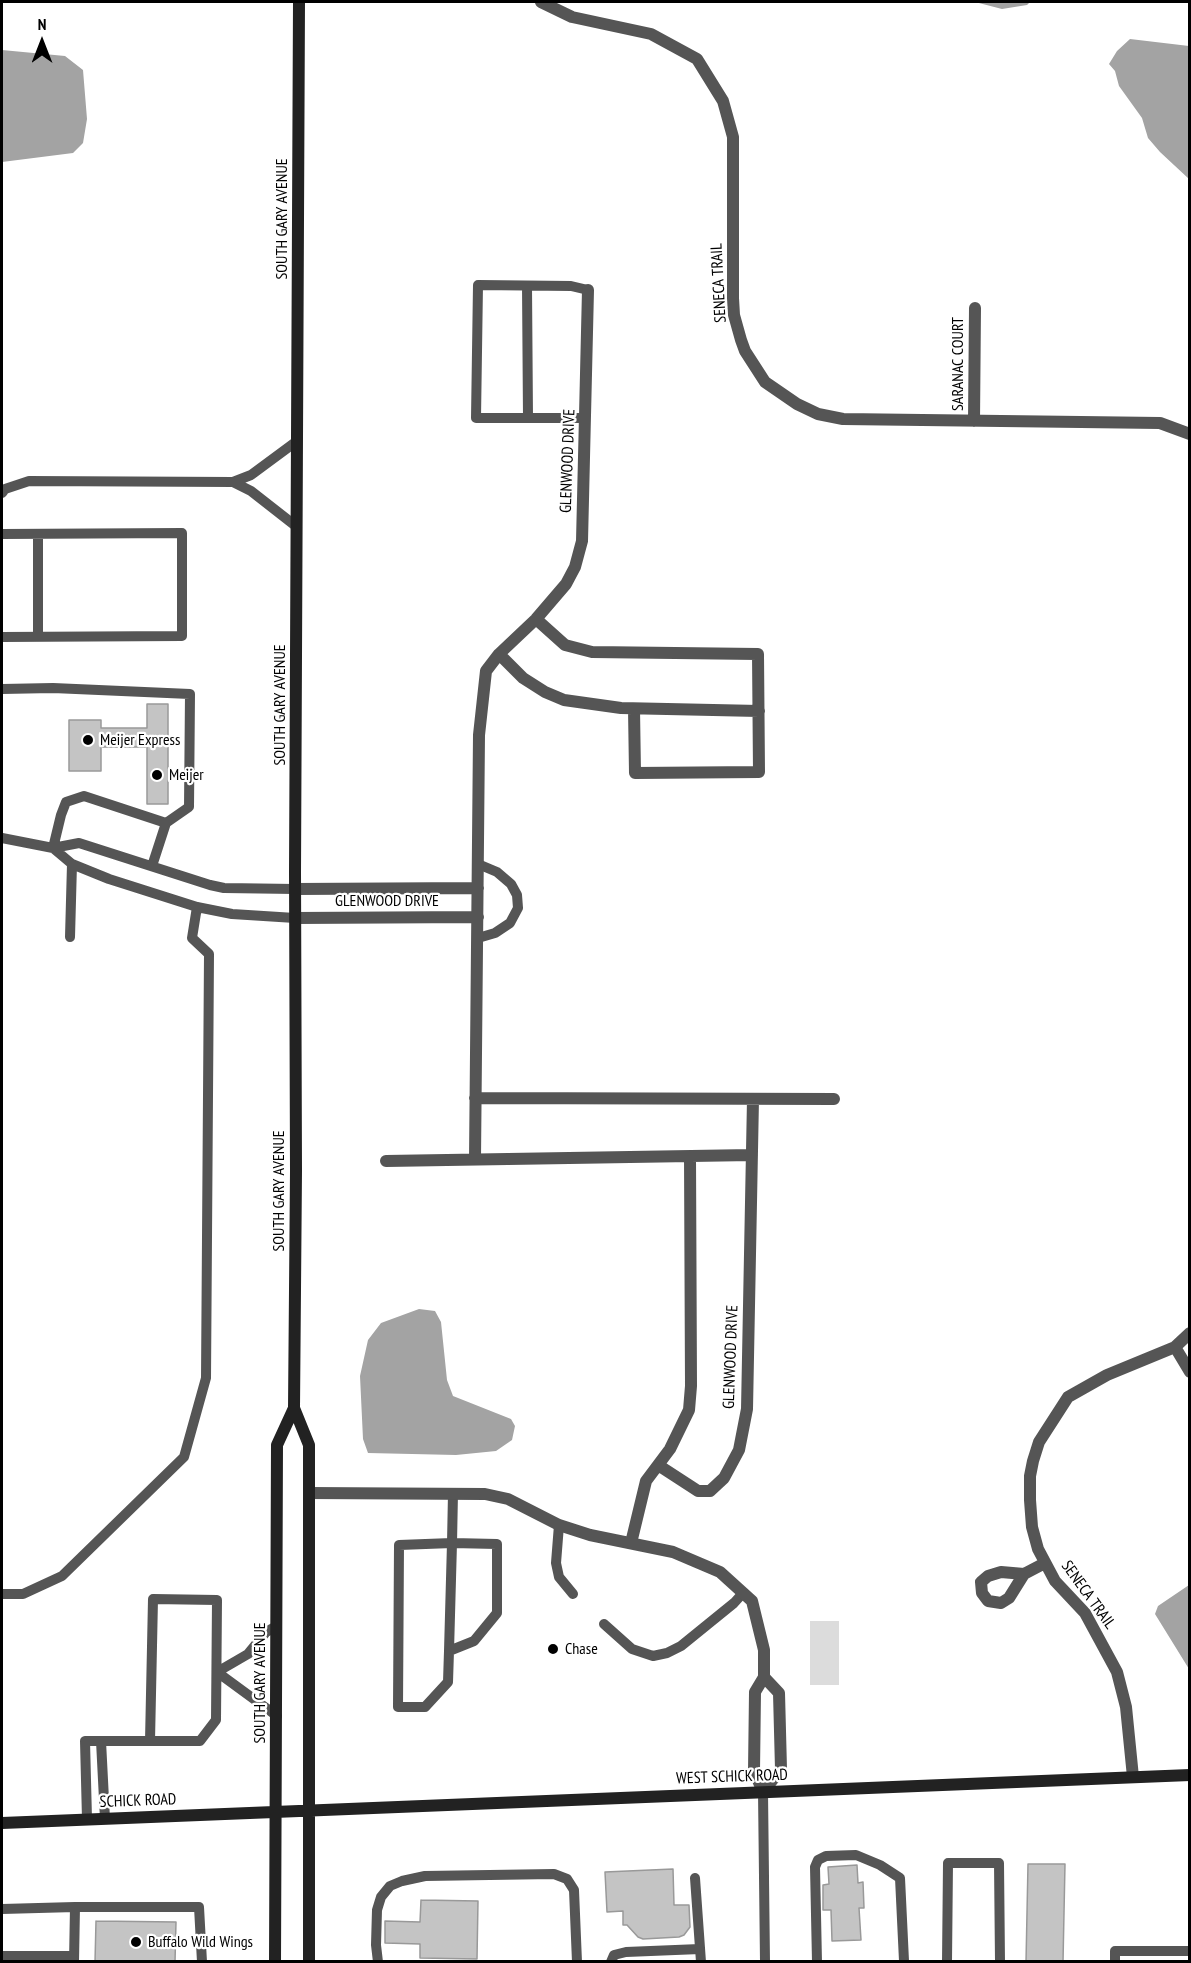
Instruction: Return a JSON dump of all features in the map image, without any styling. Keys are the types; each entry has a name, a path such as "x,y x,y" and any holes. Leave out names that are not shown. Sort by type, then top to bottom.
{"main road":[{"name":"SOUTH GARY AVENUE","path":"299,2 294,1408 309,1445 309,1962"},
{"name":"SOUTH GARY AVENUE","path":"275,1962 277,1445 294,1408"},
{"name":"WEST SCHICK ROAD","path":"276,1812 1190,1775"},
{"name":"SCHICK ROAD","path":"2,1823 276,1812"}],"street":[{"name":"SENECA TRAIL","path":"541,2 572,17 651,34 697,58 723,102 733,137 734,315 745,351 765,382 797,404 818,414 843,419 1160,423 1190,434"},
{"name":"GLENWOOD DRIVE","path":"475,1159 479,735 486,671 499,654 536,619 566,584 575,567 582,541 588,290"},
{"name":"SARANAC COURT","path":"974,421 975,308"},
{"path":"536,619 565,645 592,652 758,654 759,772 635,773 634,709"},
{"path":"499,654 523,678 545,692 564,700 634,709 759,711"},
{"name":"GLENWOOD DRIVE","path":"295,889 478,888"},
{"name":"GLENWOOD DRIVE","path":"295,918 478,917"},
{"path":"474,1098 834,1099"},
{"name":"GLENWOOD DRIVE","path":"658,1465 698,1491 710,1491 724,1478 739,1450 747,1409 753,1099"},
{"path":"386,1161 752,1155"},
{"path":"630,1543 646,1481 670,1449 689,1410 691,1386 690,1156"},
{"name":"SENECA TRAIL","path":"1133,1778 1126,1707 1117,1671 1085,1613 1055,1581 1038,1549 1032,1527 1029,1500 1033,1461 1039,1442 1068,1397 1107,1375 1175,1347 1190,1333"},
{"path":"1175,1347 1190,1372"},
{"path":"309,1492 485,1494 508,1499 559,1525 590,1535 673,1552 720,1572 752,1601 764,1650 764,1677 755,1692 754,1771 764,1792 781,1769 779,1693 764,1677"},
{"path":"1024,1574 1045,1563"}],"lane":[{"path":"585,418 476,418 478,285 571,286 588,290"},
{"path":"527,286 528,418"},
{"path":"2,493 5,489 29,482 233,482 251,475 297,441"},
{"path":"233,482 251,491 297,526"},
{"path":"2,534 182,533 182,636 2,637"},
{"path":"38,534 38,637"},
{"path":"2,689 53,688 190,694 189,807 166,823 152,867"},
{"path":"53,848 66,802 84,796 166,823"},
{"path":"2,838 53,848 79,843 224,888 295,889"},
{"path":"53,848 72,864 109,879 197,906 231,914 295,918"},
{"path":"70,938 72,864"},
{"path":"478,864 497,872 511,884 517,895 518,908 510,923 495,933 478,938"},
{"path":"2,1593 23,1594 62,1576 184,1457 206,1378 209,954 192,938 197,906"},
{"path":"449,1651 474,1641 497,1613 497,1544 452,1544 399,1545 398,1707 425,1707 448,1682 452,1544 453,1492"},
{"path":"559,1525 556,1563 559,1577 573,1594"},
{"path":"604,1624 632,1649 653,1656 667,1653 681,1646 743,1593"},
{"path":"87,1819 85,1741 150,1741 200,1741 216,1719 218,1600 153,1599 150,1741"},
{"path":"218,1672 248,1654 266,1632 277,1626"},
{"path":"218,1672 277,1716"},
{"path":"101,1741 105,1819"},
{"path":"764,1792 765,1962"},
{"path":"817,1962 815,1867 818,1860 826,1856 856,1855 880,1865 900,1878 904,1962"},
{"path":"947,1962 948,1863 999,1863 1000,1962"},
{"path":"378,1962 377,1910 381,1897 390,1886 425,1876 554,1874 567,1879 574,1890 577,1962"},
{"path":"695,1878 701,1962"},
{"path":"2,1956 74,1959 75,1907"},
{"path":"2,1909 200,1907 202,1962"},
{"path":"611,1962 615,1955 626,1952 700,1948"},
{"path":"1115,1962 1115,1951 1163,1956 1190,1951"}],"shaded area":[{"path":"975,2 1030,2 1027,5 1002,9"},
{"path":"1130,39 1189,46 1189,179 1148,138 1142,118 1119,86 1115,71 1109,64 1117,51"},
{"path":"2,50 65,56 83,70 87,119 83,143 73,153 2,162"},
{"path":"419,1309 435,1311 441,1322 447,1380 453,1396 511,1419 515,1426 512,1440 496,1451 456,1455 368,1453 363,1439 360,1376 368,1340 381,1323"},
{"path":"1189,1585 1189,1669 1155,1614 1158,1606"},
{"path":"810,1621 839,1621 839,1685 810,1685"}],"building":[{"name":"Meijer","path":"147,704 168,704 168,804 147,804 147,747 101,747 101,771 69,771 69,720 101,720 101,728 147,728"},
{"path":"1028,1864 1065,1864 1063,1962 1026,1962"},
{"path":"857,1865 858,1883 863,1882 864,1908 859,1908 861,1940 832,1941 831,1910 823,1910 823,1885 829,1884 828,1867"},
{"path":"673,1869 674,1905 689,1905 690,1927 684,1935 643,1939 627,1925 623,1925 623,1911 607,1912 605,1872"},
{"path":"421,1900 478,1901 477,1959 420,1958 420,1944 385,1943 385,1921 420,1922"},
{"name":"Buffalo Wild Wings","path":"96,1921 176,1922 175,1962 95,1962"}],"place":[{"name":"Meijer Express","path":"88,740"},
{"name":"Meijer","path":"157,775"},
{"name":"Chase","path":"553,1649"},
{"name":"Buffalo Wild Wings","path":"136,1942"}]}
